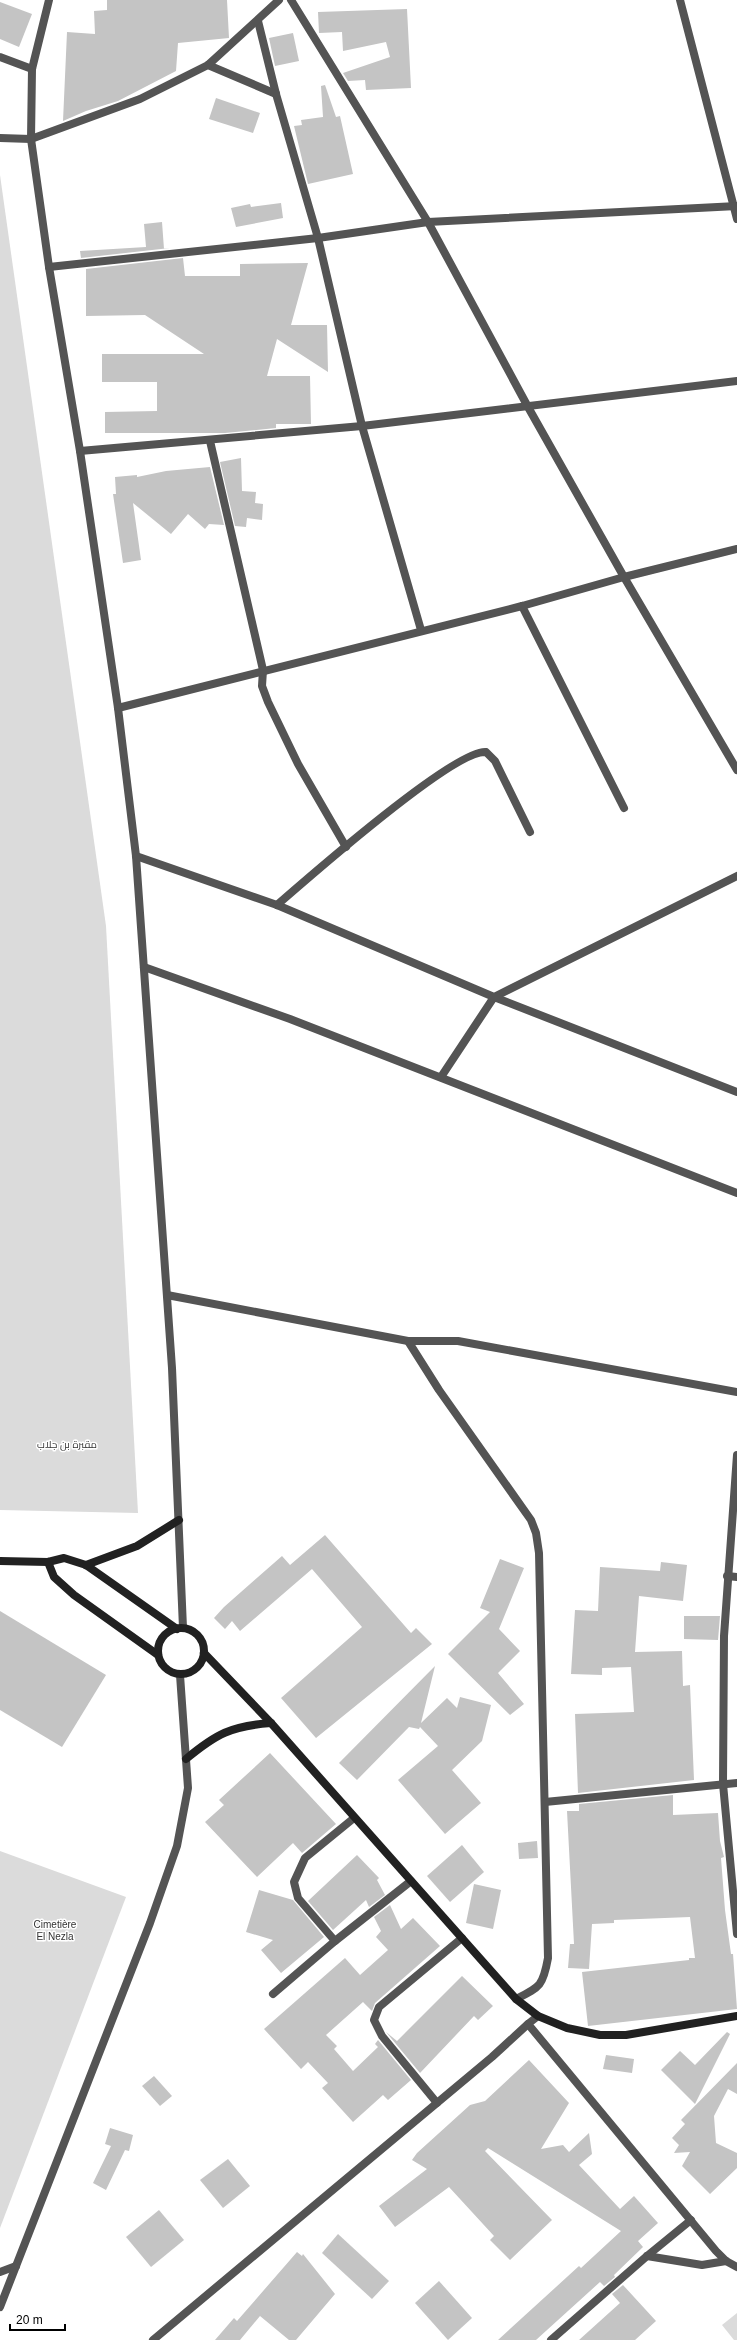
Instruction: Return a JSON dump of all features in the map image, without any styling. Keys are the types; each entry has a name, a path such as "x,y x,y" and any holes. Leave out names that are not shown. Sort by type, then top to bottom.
{"main road":[{"path":"86,1565 137,1546 179,1520"},
{"path":"0,1561 48,1562 64,1558 86,1565 180,1629 197,1634 201,1640 204,1654 271,1723 516,1999 538,2016 568,2028 600,2035 626,2035 737,2016"},
{"path":"48,1562 54,1576 74,1594 158,1655 165,1669 180,1674 194,1671 199,1666 204,1654"},
{"path":"158,1655 160,1641 164,1635 180,1629"},
{"path":"186,1759 208,1741 225,1732 244,1725 271,1723"}],"street":[{"path":"49,0 32,69 31,138 49,268 80,451 118,708 136,856 167,1295 179,1520 180,1629"},
{"path":"0,138 31,138 140,99 208,65 258,21 279,0"},
{"path":"291,0 428,222 528,407 624,577 737,770"},
{"path":"680,0 737,218"},
{"path":"258,21 276,94 318,238 362,426 421,630"},
{"path":"0,57 32,69"},
{"path":"208,65 276,94"},
{"path":"49,268 318,238 428,222 735,206"},
{"path":"80,451 210,441 362,426 737,381"},
{"path":"210,441 263,670 262,686 268,702 298,764 346,847"},
{"path":"118,708 421,630 522,606 624,577 737,550"},
{"path":"522,606 624,808"},
{"path":"277,905 346,847 435,777 462,759 480,751 486,752 494,761 530,832"},
{"path":"136,856 277,905 494,996 737,1092"},
{"path":"441,1077 494,996 737,876"},
{"path":"144,967 290,1019 737,1193"},
{"path":"167,1295 408,1341 458,1341 737,1392"},
{"path":"408,1341 439,1390 512,1491 531,1520 536,1533 539,1553 548,1958 544,1978 537,1988 516,1999"},
{"path":"737,1455 727,1576 724,1636 724,1784 737,1934"},
{"path":"727,1576 737,1577"},
{"path":"0,2307 168,1875 182,1821 188,1788 180,1674"},
{"path":"545,1802 737,1783"},
{"path":"335,1941 298,1898 294,1882 305,1858 354,1818"},
{"path":"274,1994 335,1941 411,1881"},
{"path":"438,2103 382,2036 374,2020 379,2007 462,1938"},
{"path":"153,2340 438,2103 538,2016"},
{"path":"528,2024 726,2261 737,2266"},
{"path":"551,2340 647,2256 691,2220"},
{"path":"647,2256 702,2265 726,2261"},
{"path":"0,2272 16,2266"}],"green space":[{"name":"مقبرة بن جلاب","path":"0,175 106,926 138,1513 0,1510"},
{"name":"Cimetière El Nezla","path":"0,1851 126,1897 0,2228"},
{"path":"737,2313 737,2340 734,2340 722,2325"}],"building":[{"path":"107,0 227,0 229,38 178,43 176,71 118,101 86,111 63,121 67,32 95,34 94,11 107,10"},
{"path":"0,2 32,14 19,47 0,39"},
{"path":"407,9 411,88 366,90 365,80 348,81 343,73 390,57 386,42 343,51 342,32 319,33 318,12"},
{"path":"293,33 299,61 275,66 269,38"},
{"path":"325,85 336,117 340,116 353,174 308,184 294,126 302,125 301,120 323,117 321,86"},
{"path":"216,98 260,113 253,133 209,119"},
{"path":"281,203 283,218 236,227 231,208 250,204 251,207"},
{"path":"162,222 164,249 81,258 80,251 146,247 144,224"},
{"path":"183,258 185,276 240,276 240,264 308,263 291,325 327,325 328,372 277,339 267,376 310,376 311,424 276,424 276,428 225,433 105,433 105,412 157,411 157,382 102,382 102,354 204,354 145,315 86,316 86,269"},
{"path":"241,458 242,491 256,492 255,503 263,504 262,520 247,518 246,527 235,526 220,462"},
{"path":"210,467 224,525 209,524 205,529 188,514 171,534 133,503 141,560 123,563 113,494 116,494 115,477 137,475 137,477 166,471"},
{"path":"325,1535 411,1633 416,1628 432,1644 316,1738 281,1698 362,1627 312,1569 240,1631 232,1621 225,1629 214,1618 224,1607 282,1556 290,1565"},
{"path":"500,1559 524,1568 499,1629 520,1651 498,1673 524,1704 510,1715 448,1654 490,1612 480,1608"},
{"path":"661,1562 687,1565 683,1601 639,1596 635,1652 682,1651 683,1686 690,1685 694,1780 578,1793 575,1714 634,1712 631,1667 602,1668 602,1675 571,1674 575,1610 598,1611 600,1567 660,1571"},
{"path":"0,1611 106,1675 62,1747 0,1710"},
{"path":"684,1616 720,1616 718,1640 684,1639"},
{"path":"435,1666 421,1723 447,1698 457,1708 460,1697 491,1705 482,1741 452,1770 481,1803 445,1834 398,1780 438,1746 420,1727 419,1729 409,1727 357,1780 339,1763"},
{"path":"270,1753 336,1824 302,1853 293,1843 257,1877 205,1822 224,1805 219,1800"},
{"path":"673,1795 673,1815 718,1813 720,1841 724,1857 721,1858 725,1910 731,1954 733,1954 737,2009 588,2026 582,1972 689,1960 689,1958 695,1958 690,1917 614,1920 614,1923 592,1924 589,1969 568,1968 570,1944 574,1944 567,1811 579,1811 579,1804"},
{"path":"537,1841 538,1858 519,1859 518,1843"},
{"path":"462,1845 484,1872 450,1902 427,1876"},
{"path":"357,1855 379,1878 377,1880 385,1895 369,1907 366,1900 333,1930 308,1901"},
{"path":"474,1884 501,1890 493,1929 466,1923"},
{"path":"259,1890 293,1900 324,1937 281,1973 261,1950 273,1940 246,1932"},
{"path":"390,1905 401,1929 413,1918 440,1946 375,2003 372,2011 363,2002 326,2035 337,2046 334,2049 353,2071 378,2047 375,2044 378,2040 411,2080 388,2100 383,2095 353,2122 322,2088 328,2083 308,2062 301,2069 264,2029 345,1958 360,1975 388,1950 376,1937 381,1931 374,1917"},
{"path":"462,1976 493,2006 478,2020 474,2016 420,2073 386,2032 397,2041"},
{"path":"727,2032 730,2034 695,2104 661,2070 680,2051 695,2065"},
{"path":"606,2055 634,2059 632,2073 603,2069"},
{"path":"529,2060 569,2103 541,2149 563,2145 569,2152 589,2133 592,2154 579,2165 620,2209 634,2196 658,2223 638,2241 643,2247 614,2275 615,2277 604,2286 600,2282 536,2340 498,2340 579,2266 581,2268 621,2231 488,2148 485,2151 552,2220 510,2260 490,2240 494,2236 449,2187 395,2227 379,2206 427,2169 412,2160 417,2153 470,2105 485,2101"},
{"path":"737,2063 737,2094 728,2089 714,2116 716,2143 737,2153 737,2168 710,2194 682,2166 690,2152 674,2153 679,2145 672,2138 685,2124 681,2120"},
{"path":"154,2076 172,2096 160,2106 142,2086"},
{"path":"110,2128 133,2135 129,2151 125,2150 106,2190 93,2183 111,2146 105,2144"},
{"path":"228,2159 250,2186 223,2208 200,2180"},
{"path":"159,2210 184,2240 151,2267 126,2237"},
{"path":"338,2234 389,2281 372,2299 322,2253"},
{"path":"297,2252 302,2256 303,2254 335,2294 296,2340 289,2340 260,2316 240,2340 215,2340 234,2318 237,2321"},
{"path":"439,2281 472,2318 448,2340 415,2303"},
{"path":"623,2285 656,2321 635,2340 579,2340 620,2303 612,2294"}]}
